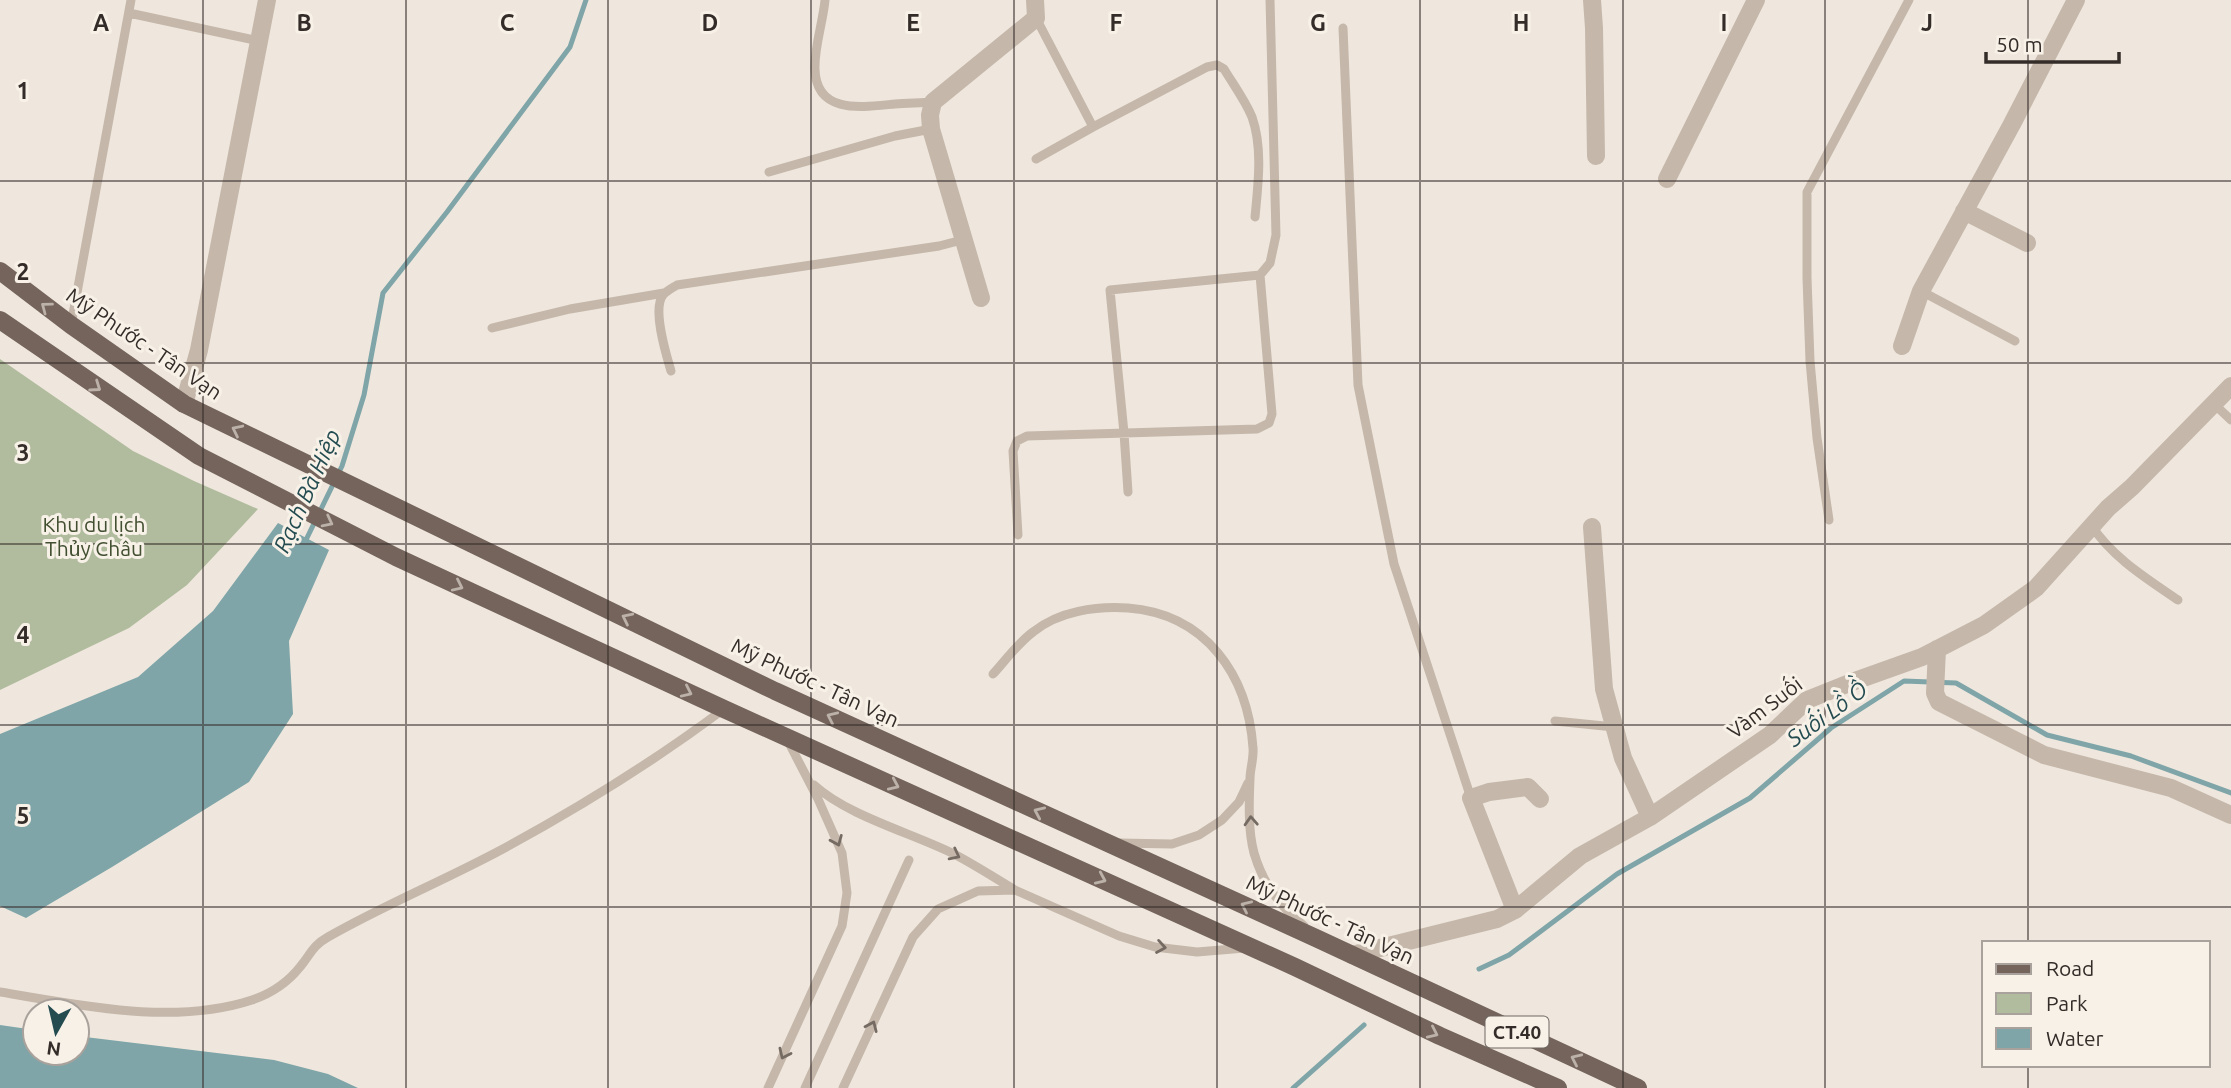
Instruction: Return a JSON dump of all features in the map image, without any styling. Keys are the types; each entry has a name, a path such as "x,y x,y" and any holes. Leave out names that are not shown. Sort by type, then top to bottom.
{"main road":[{"name":"Mỹ Phước - Tân Vạn","path":"0,271 71,326 184,404 775,691 1638,1088"},
{"path":"0,320 199,457 396,557 724,709 1252,947"},
{"name":"CT.40","path":"1252,947 1440,1036 1558,1088"}],"street":[{"path":"184,404 199,350 267,0"},
{"path":"1592,0 1596,156"},
{"path":"1667,179 1756,0"},
{"path":"1902,346 1921,291 2076,0"},
{"path":"981,298 931,129 930,115 933,102 1035,9"},
{"path":"1964,211 2027,243"},
{"name":"Vàm Suối","path":"1352,955 1497,919 1515,910 1580,856 1650,817 1770,735 1807,700 1922,657 1937,656 2036,588 2091,525 2231,386"},
{"path":"1592,527 1604,689 1623,758 1650,817"},
{"path":"1937,656 1935,693 1939,702 2044,755 2171,788 2231,815"},
{"path":"1515,910 1471,798 1501,790 1528,787 1540,799"}],"lane":[{"path":"71,326 131,0"},
{"path":"825,0 815,67 816,84 825,97 838,104 858,107 933,102"},
{"path":"1128,492 1110,290 1260,275 1270,263 1276,235 1270,0"},
{"path":"1829,520 1817,438 1810,360 1807,192 1909,0"},
{"path":"1035,9 1093,127"},
{"path":"129,13 259,41"},
{"path":"1343,28 1358,385 1394,564 1471,798"},
{"path":"1035,159 1207,67 1217,65 1224,69 1252,117 1257,141 1258,174 1255,217"},
{"path":"769,172 895,136 931,129"},
{"path":"492,328 570,309 664,293 677,285 939,246 962,240"},
{"path":"1018,535 1013,451 1017,441 1027,436 1257,429 1269,423 1272,414 1260,275"},
{"path":"1921,291 2015,341"},
{"path":"664,293 659,303 659,318 671,371"},
{"path":"2214,404 2231,420"},
{"path":"2091,525 2102,542 2128,565 2178,600"},
{"path":"993,674 1033,632 1066,614 1107,607 1143,609 1187,625 1208,642 1233,672 1246,701 1254,750 1250,778 1253,851 1266,884 1285,910 1318,939"},
{"path":"0,992 92,1007 188,1013 253,1000 277,988 299,968 312,947 324,939 502,850 659,756 724,709"},
{"path":"1555,721 1614,727"},
{"path":"768,1088 842,926 847,894 842,853 786,736"},
{"path":"1108,843 1171,844 1199,835 1223,820 1239,802 1250,778"},
{"path":"808,779 825,794 844,805 954,854 1015,890 1119,936 1155,947 1197,953 1252,947"},
{"path":"804,1088 909,860"},
{"path":"843,1088 913,937 937,909 978,891 1015,890"}],"green space":[{"name":"Khu du lịch Thủy Châu","path":"0,359 133,451 258,509 187,585 129,628 0,690"}],"water":[{"path":"278,523 329,550 289,641 293,714 249,782 26,918 0,906 0,734 138,677 213,611"},
{"path":"0,1025 21,1028 21,1067 91,1067 91,1038 274,1060 328,1074 358,1088 0,1088"}],"waterway":[{"name":"Rạch Bà Hiệp","path":"304,544 342,466 364,395 383,293 570,47 586,0"},
{"name":"Suối Lồ Ồ","path":"1479,969 1509,955 1617,874 1750,798 1831,728 1904,681 1956,683 2047,735 2131,756 2231,793"},
{"name":"Suối Lồ Ồ","path":"1293,1088 1364,1025"}]}
